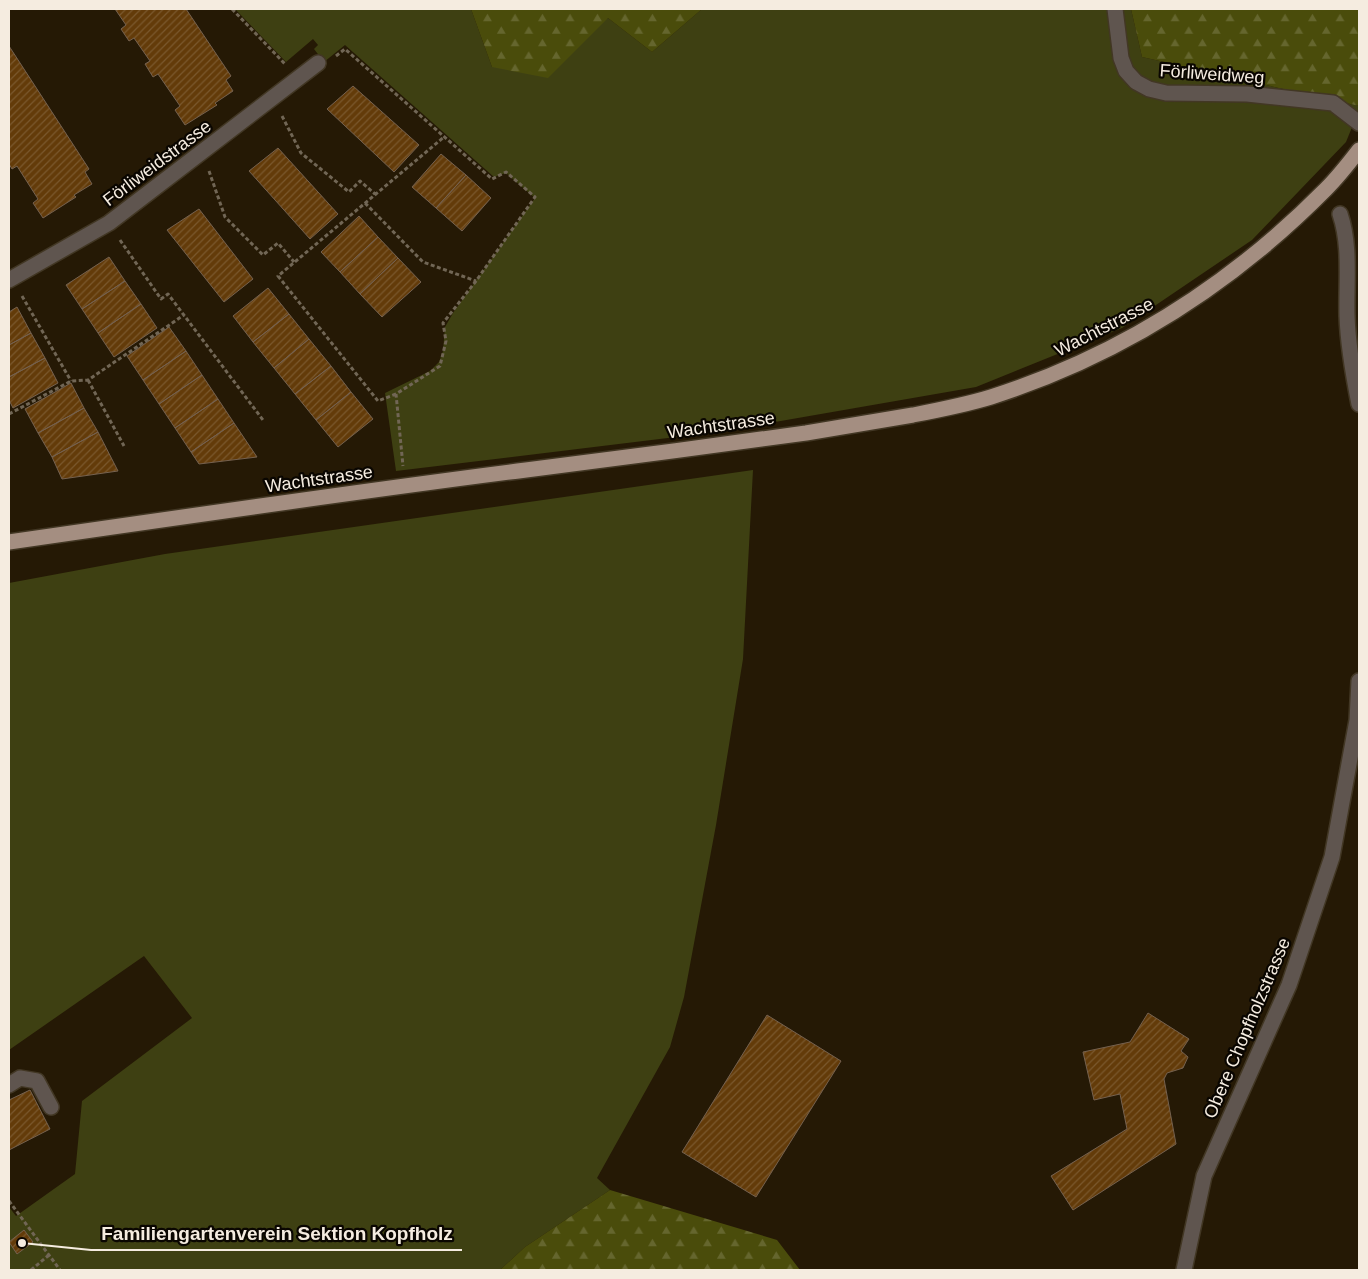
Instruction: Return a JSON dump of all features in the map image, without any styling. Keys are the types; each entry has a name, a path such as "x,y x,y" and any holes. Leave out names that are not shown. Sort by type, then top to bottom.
{"main road":[{"name":"Wachtstrasse","path":"9,542 405,485 861,425 960,406 991,397 1063,371 1102,352 1173,313 1202,294 1246,262 1328,188 1359,150"}],"street":[{"name":"Förliweidweg","path":"1115,9 1121,58 1126,71 1136,82 1149,89 1166,93 1247,94 1333,103 1359,124"},
{"name":"Förliweidstrasse","path":"10,279 109,223 318,63"},
{"path":"1340,214 1346,249 1347,317 1351,365 1359,404"},
{"name":"Obere Chopfholzstrasse","path":"1184,1270 1204,1176 1289,985 1332,857 1357,720 1359,681"},
{"path":"9,1086 20,1078 37,1081 51,1107"}],"path":[{"path":"232,9 286,65"},
{"path":"318,63 326,64 345,49 492,179 506,172 535,197 476,281 443,323 446,340 440,366 396,394 378,401 278,276 444,137"},
{"path":"273,98 301,153 349,192 360,181 375,194"},
{"path":"203,152 225,217 263,255 278,243 294,262"},
{"path":"364,203 423,262 476,281"},
{"path":"109,223 161,299 168,294 263,420"},
{"path":"10,279 71,381"},
{"path":"9,414 71,381 88,380 184,315"},
{"path":"88,380 124,446"},
{"path":"396,394 405,485"},
{"path":"9,1201 60,1270"},
{"path":"31,1270 49,1255"}],"shaded area":[{"path":"235,9 471,9 492,67 608,18 652,52 702,9 1131,9 1142,57 1359,106 1359,110 1346,142 1252,240 1122,328 976,387 717,432 396,471 385,393 430,371 439,362 443,351 445,327 453,313 535,198 506,173 494,177 345,45 324,62 314,49 318,45 313,39 286,62"},
{"path":"753,470 743,659 716,825 684,997 670,1047 597,1178 610,1190 525,1247 500,1270 9,1270 9,1207 16,1216 75,1174 82,1101 192,1018 144,956 9,1050 9,583 165,554"}],"green space":[{"path":"471,9 702,9 652,52 608,18 548,78 492,67"},
{"path":"1131,9 1359,9 1359,106 1142,57"},
{"path":"610,1190 777,1240 800,1270 500,1270 525,1247"}],"building":[{"path":"115,9 186,9 231,76 226,80 233,91 215,103 217,105 185,125 175,110 180,106 158,74 153,77 145,64 150,61 134,38 129,41 121,29 126,25"},
{"path":"9,46 89,169 85,172 92,184 74,195 76,197 43,218 33,203 38,199 17,166 12,169 9,164"},
{"path":"353,86 419,145 394,172 327,109"},
{"path":"278,148 338,214 310,239 249,171"},
{"path":"441,154 466,175 436,208 412,187"},
{"path":"466,175 491,198 462,231 436,208"},
{"path":"199,209 253,279 224,302 167,230"},
{"path":"359,216 378,237 340,272 321,252"},
{"path":"378,237 398,258 360,294 340,272"},
{"path":"109,257 125,281 82,309 66,285"},
{"path":"398,258 421,282 382,317 360,294"},
{"path":"125,281 141,304 98,333 82,309"},
{"path":"268,288 289,314 253,342 233,316"},
{"path":"141,304 157,328 114,357 98,333"},
{"path":"17,307 31,333 9,345 9,312"},
{"path":"289,314 309,339 274,368 253,342"},
{"path":"169,327 186,351 143,380 127,356"},
{"path":"31,333 45,358 9,377 9,345"},
{"path":"309,339 331,366 295,394 274,368"},
{"path":"186,351 202,375 159,404 143,380"},
{"path":"45,358 58,383 13,408 9,400 9,377"},
{"path":"331,366 351,392 316,420 295,394"},
{"path":"202,375 218,399 175,428 159,404"},
{"path":"71,383 84,408 38,433 25,409"},
{"path":"351,392 373,419 338,447 316,420"},
{"path":"218,399 234,423 191,452 175,428"},
{"path":"84,408 98,432 52,457 38,433"},
{"path":"234,423 257,457 199,464 191,452"},
{"path":"98,432 118,471 62,479 52,457"},
{"path":"1148,1013 1189,1039 1181,1051 1188,1057 1183,1068 1167,1073 1164,1079 1176,1144 1073,1210 1051,1176 1127,1129 1120,1094 1094,1100 1083,1052 1130,1042"},
{"path":"767,1015 841,1061 756,1197 682,1152"},
{"path":"30,1090 50,1129 9,1150 9,1100"},
{"path":"24,1230 33,1242 17,1254 9,1242"}],"place":[{"name":"Familiengartenverein Sektion Kopfholz","path":"22,1243"}]}
